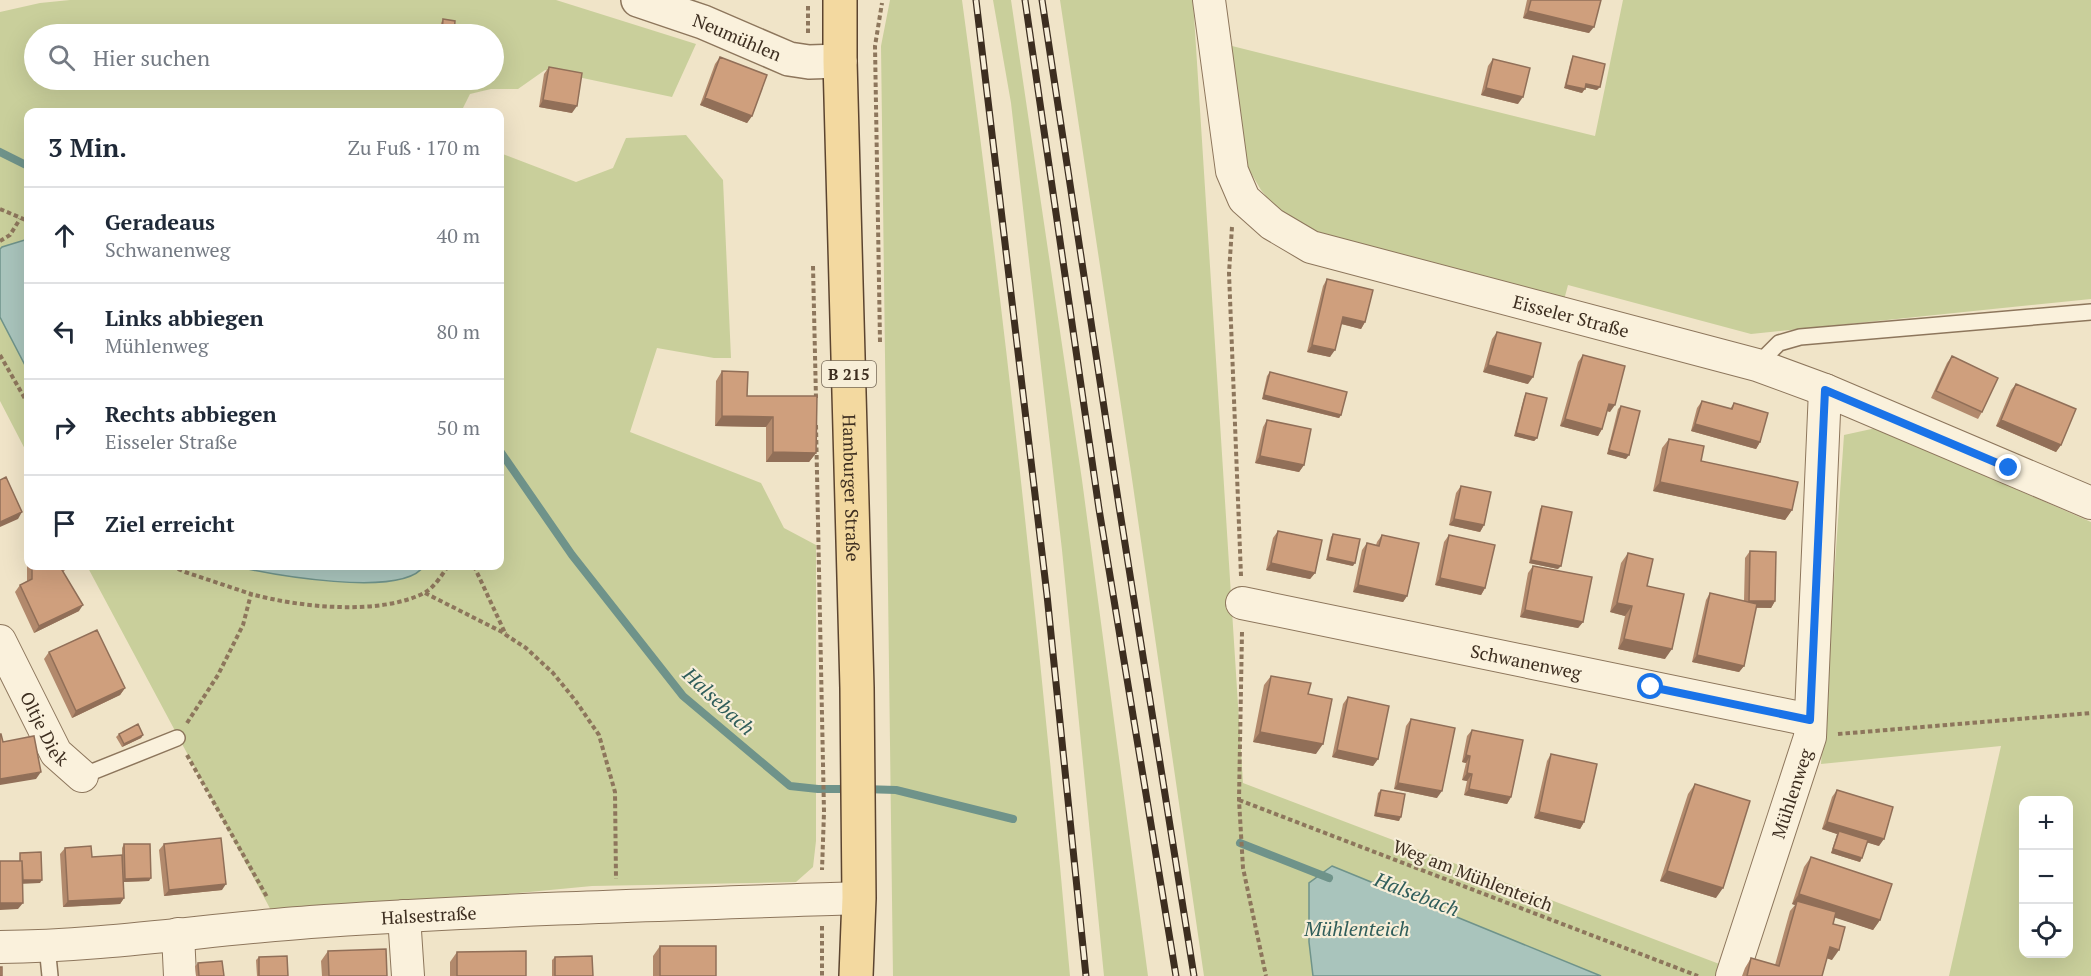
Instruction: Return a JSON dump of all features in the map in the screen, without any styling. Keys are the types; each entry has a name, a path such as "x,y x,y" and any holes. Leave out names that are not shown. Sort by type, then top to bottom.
{"main road":[{"name":"Hamburger Straße","path":"840,0 857,688 859,898 856,976"}],"street":[{"name":"Neumühlen","path":"638,0 703,22 789,59 809,62 840,61"},
{"name":"Eisseler Straße","path":"1209,0 1232,171 1244,199 1272,224 1311,247 1757,365 1825,390 2091,503"},
{"name":"Mühlenweg","path":"1732,976 1810,728 1825,390"},
{"name":"Schwanenweg","path":"1242,603 1810,728"},
{"name":"Oltje Diek","path":"0,641 56,753 81,776"},
{"name":"Halsestraße","path":"0,947 49,961 177,934 282,924 404,916 859,898"},
{"path":"404,916 408,976"},
{"path":"177,934 180,976"}],"lane":[{"path":"1757,365 1779,343 1800,337 2091,312"},
{"path":"81,776 177,738"}],"path":[{"path":"807,30 808,0"},
{"path":"1244,199 1232,221 1229,273 1242,603 1239,800 1243,868 1266,976"},
{"path":"0,209 24,220"},
{"path":"0,241 10,235 20,219"},
{"path":"813,256 816,410"},
{"path":"0,355 24,397"},
{"path":"816,421 824,812 822,874"},
{"path":"180,570 251,594 309,606 371,606 400,601 425,593 445,570"},
{"path":"476,570 506,635"},
{"path":"425,593 506,635 526,648 553,673 599,735 615,792 616,907"},
{"path":"251,594 243,625 218,675 177,738 282,924"},
{"path":"1810,728 2091,713"},
{"name":"Weg am Mühlenteich","path":"1239,800 1698,976"},
{"path":"822,930 822,976"}],"green space":[{"path":"70,0 556,0 696,44 672,97 545,70 518,89 504,89 504,24 24,24 24,90 487,90 470,94 463,108 24,108 24,447 0,401 0,12 40,3"},
{"path":"890,0 962,0 1022,487 1070,976 893,976 881,46"},
{"path":"993,0 1011,0 1082,480 1148,976 1104,976 1062,550 1011,103"},
{"path":"1060,0 1193,0 1243,783 1722,965 1720,976 1601,976 1332,866 1309,883 1309,942 1313,976 1204,976"},
{"path":"1623,0 2091,0 2091,299 1751,334 1568,285 1564,300 1315,235 1276,208 1261,190 1245,163 1228,45 1595,136"},
{"path":"686,135 723,180 731,358 714,358 657,348 630,432 761,483 784,528 816,545 816,841 813,867 796,882 592,886 274,916 89,570 504,570 504,155 576,182 613,168 626,138"},
{"path":"1876,428 2091,522 2091,976 1949,976 2001,746 1821,764 1844,435"}],"water":[{"path":"24,240 24,363 0,317 0,249"},
{"path":"254,570 419,570 411,576 390,581 363,583"},
{"name":"Mühlenteich","path":"1332,866 1601,976 1313,976 1309,942 1309,883"}],"building":[{"path":"1531,0 1601,0 1594,27 1528,11"},
{"path":"443,19 455,21 455,24 443,24"},
{"path":"1573,56 1605,64 1600,87 1586,84 1585,89 1566,85"},
{"path":"720,57 767,75 752,116 705,98"},
{"path":"1493,59 1530,68 1523,97 1486,88"},
{"path":"549,67 582,73 577,106 543,100"},
{"path":"1327,279 1373,290 1365,322 1343,317 1335,350 1312,345"},
{"path":"1497,332 1541,343 1533,377 1488,365"},
{"path":"1583,355 1625,366 1615,405 1609,404 1602,429 1565,419"},
{"path":"1952,356 1998,378 1982,412 1936,391"},
{"path":"722,371 748,372 747,396 817,396 816,453 773,452 773,417 722,416"},
{"path":"1270,372 1347,392 1341,415 1264,395"},
{"path":"2016,384 2076,409 2061,445 2001,420"},
{"path":"1526,393 1547,398 1537,438 1516,433"},
{"path":"1702,401 1732,409 1734,403 1768,413 1760,442 1695,424"},
{"path":"1621,406 1640,411 1629,455 1609,450"},
{"path":"1267,420 1311,429 1304,465 1260,456"},
{"path":"1669,439 1704,446 1701,461 1798,482 1792,510 1660,482"},
{"path":"6,477 22,512 0,522 0,480"},
{"path":"1461,486 1491,492 1484,525 1454,519"},
{"path":"1542,506 1572,512 1561,566 1531,560"},
{"path":"1278,531 1322,540 1315,573 1271,563"},
{"path":"1333,534 1360,539 1355,563 1328,557"},
{"path":"1382,535 1419,543 1407,596 1358,585 1367,543 1379,546"},
{"path":"1449,535 1495,545 1485,588 1440,578"},
{"path":"1750,551 1776,552 1775,601 1749,601"},
{"path":"1628,553 1653,559 1647,586 1684,594 1672,649 1624,639 1632,606 1617,603"},
{"path":"1533,566 1592,577 1583,622 1525,610"},
{"path":"32,570 62,570 83,605 39,626 20,585 32,579"},
{"path":"1710,593 1757,604 1744,666 1697,655"},
{"path":"97,630 125,688 76,711 49,652"},
{"path":"1271,676 1311,683 1308,694 1332,699 1323,744 1260,732"},
{"path":"1348,697 1389,706 1378,759 1337,750"},
{"path":"1411,719 1455,728 1442,791 1398,783"},
{"path":"138,724 143,735 124,744 119,734"},
{"path":"1472,730 1523,740 1511,797 1469,789 1472,774 1467,773 1470,756 1466,755"},
{"path":"0,734 3,742 34,736 41,772 0,779"},
{"path":"1551,754 1597,764 1584,822 1539,812"},
{"path":"1695,784 1750,801 1723,888 1667,871"},
{"path":"1381,790 1405,794 1401,817 1376,813"},
{"path":"1837,790 1893,807 1884,839 1827,822"},
{"path":"1839,831 1868,840 1862,858 1833,849"},
{"path":"221,838 226,884 169,890 164,844"},
{"path":"124,844 150,844 151,878 125,879"},
{"path":"91,846 92,857 122,855 124,898 68,901 65,848"},
{"path":"41,852 42,880 23,880 20,853"},
{"path":"1811,857 1892,884 1880,920 1799,894"},
{"path":"0,861 22,861 23,903 0,903"},
{"path":"1797,901 1836,912 1833,924 1845,927 1839,950 1830,947 1822,976 1747,976 1751,958 1779,966"},
{"path":"660,946 716,946 716,976 660,976"},
{"path":"386,949 387,976 329,976 328,951"},
{"path":"526,951 526,976 457,976 457,952"},
{"path":"287,956 288,976 259,976 259,957"},
{"path":"592,956 593,976 555,976 555,957"},
{"path":"222,961 224,976 199,976 198,963"}],"waterway":[{"name":"Halsebach","path":"0,152 24,164"},
{"name":"Halsebach","path":"504,457 572,555 683,696 790,786 850,789"},
{"name":"Halsebach","path":"863,789 896,790 1013,819"},
{"name":"Halsebach","path":"1240,843 1329,878"}],"railway":[{"path":"976,0 1047,595 1086,976"},
{"path":"1025,0 1099,509 1176,976"},
{"path":"1042,0 1194,976"}],"route":[{"path":"1651,687 1810,720 1825,390 2009,468"}]}
